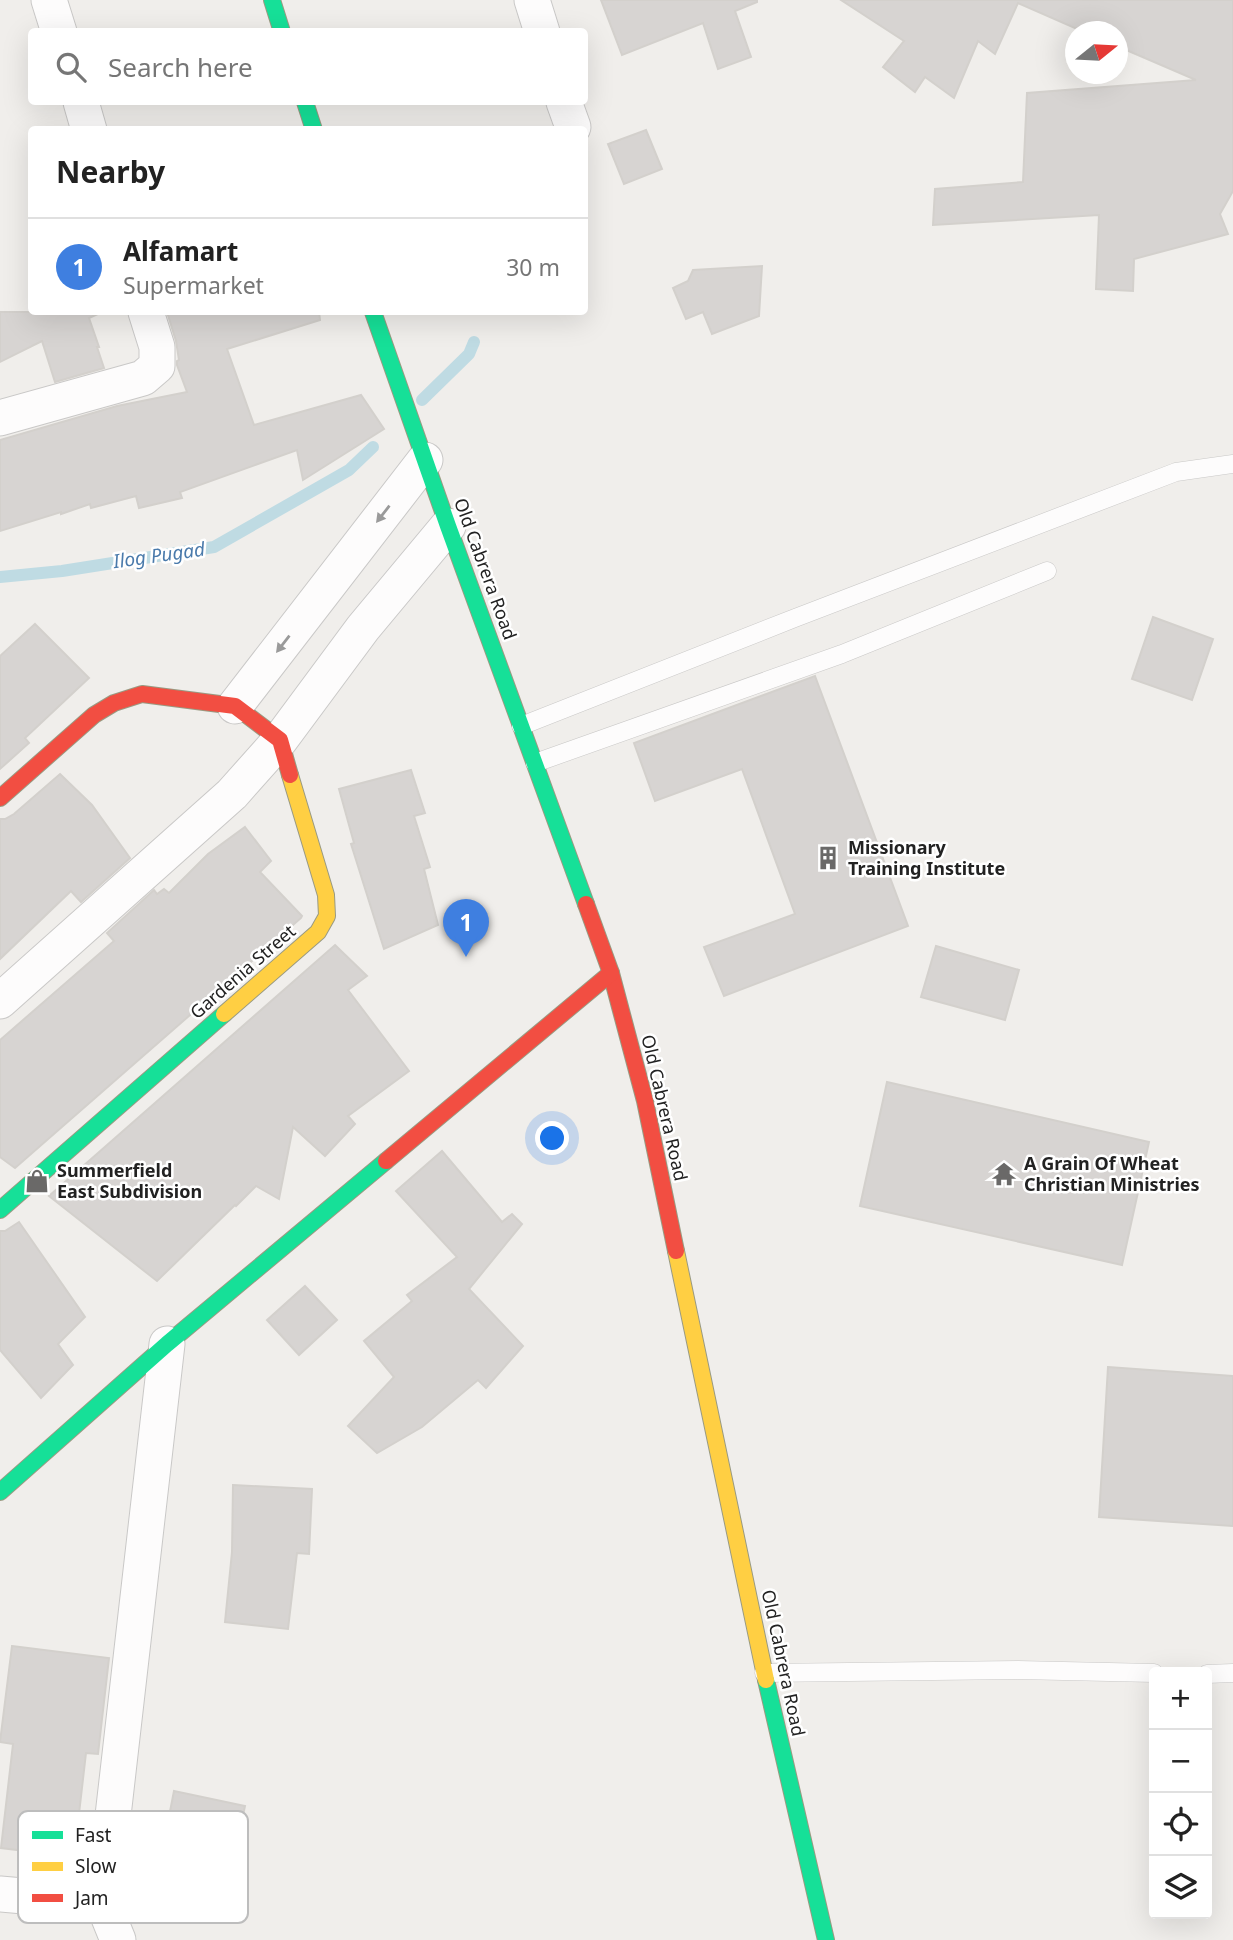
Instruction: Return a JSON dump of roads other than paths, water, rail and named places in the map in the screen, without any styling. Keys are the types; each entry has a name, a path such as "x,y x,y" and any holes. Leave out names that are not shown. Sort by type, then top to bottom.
{"street":[{"path":"49,0 58,28"},
{"path":"272,0 281,28"},
{"path":"532,0 541,28"},
{"path":"82,105 88,126"},
{"path":"306,105 313,126"},
{"path":"0,418 143,378 157,366 157,347 147,315"},
{"name":"Old Cabrera Road","path":"374,315 611,973 645,1101 764,1673 827,1940"},
{"path":"235,706 425,460"},
{"path":"0,1001 232,794 280,740 363,628 448,526"},
{"path":"0,798 94,715 114,703 142,694 235,706 280,740"},
{"name":"Gardenia Street","path":"0,1210 318,932 327,916 326,895 280,740"},
{"path":"0,1492 167,1344 611,973"},
{"path":"114,1811 167,1344"},
{"path":"0,1894 18,1896"},
{"path":"111,1923 118,1940"}],"lane":[{"path":"521,726 1176,472 1233,464"},
{"path":"535,763 842,654 1047,571"},
{"path":"764,1673 979,1670 1149,1673"},
{"path":"1212,1674 1233,1673"}],"waterway":[{"name":"Ilog Pugad","path":"422,400 469,354 474,342"},
{"name":"Ilog Pugad","path":"0,577 62,571 214,547 349,470 373,447"}],"place":[{"name":"Missionary Training Institute","path":"828,858"},
{"name":"Alfamart","path":"466,957"},
{"name":"A Grain Of Wheat Christian Ministries","path":"1004,1174"},
{"name":"Summerfield East Subdivision","path":"37,1181"}]}
